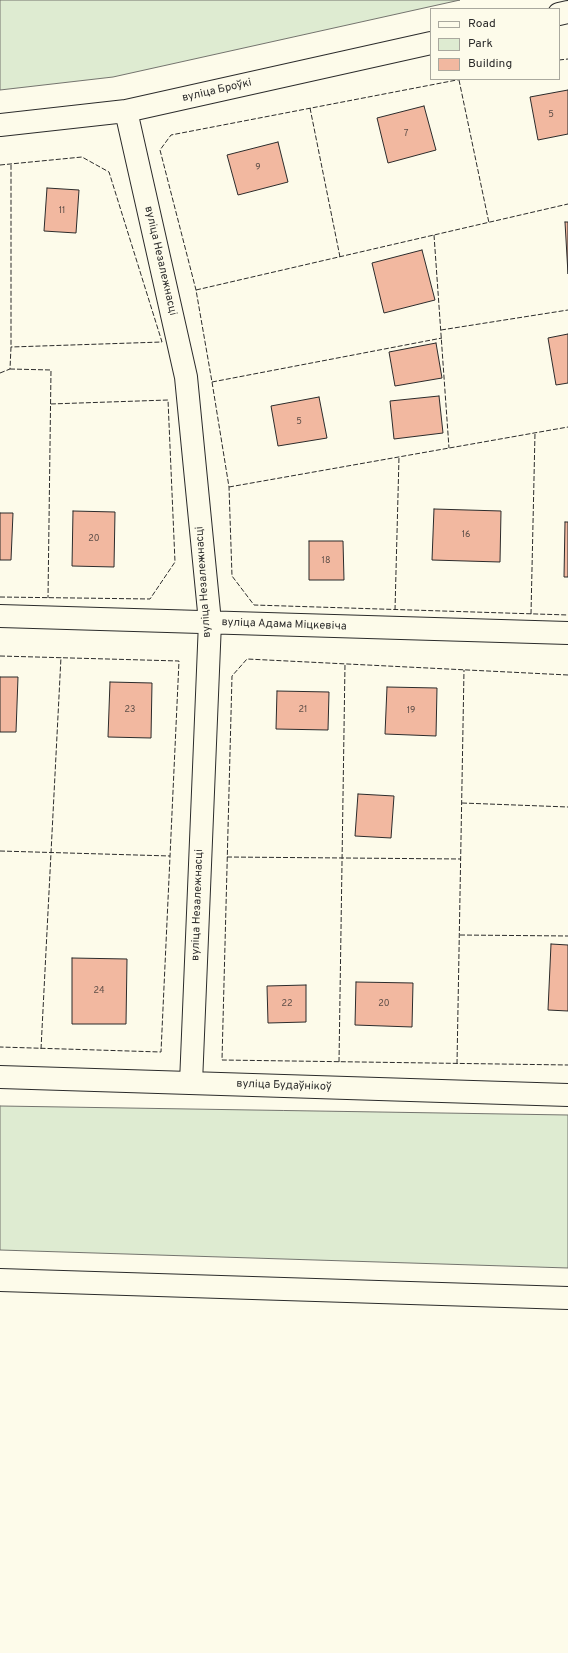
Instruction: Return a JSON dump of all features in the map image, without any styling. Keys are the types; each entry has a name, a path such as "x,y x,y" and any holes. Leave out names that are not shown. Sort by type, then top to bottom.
{"street":[{"name":"вуліца Броўкі","path":"0,125 126,111 430,43"},
{"name":"вуліца Незалежнасці","path":"126,111 186,377 210,622 191,1083"},
{"name":"вуліца Адама Міцкевіча","path":"0,616 568,633"},
{"name":"вуліца Будаўнікоў","path":"0,1077 568,1095"},
{"path":"0,1280 568,1298"}],"green space":[{"path":"0,0 460,0 113,77 0,90"},
{"path":"0,1106 568,1115 568,1268 0,1250"}],"building":[{"path":"568,90 568,134 538,140 530,97"},
{"path":"424,106 436,150 388,163 377,118"},
{"path":"278,142 288,182 238,195 227,155"},
{"path":"47,188 79,190 76,233 44,231"},
{"path":"565,222 568,222 568,274"},
{"path":"422,250 435,300 384,313 372,263"},
{"path":"568,334 568,383 556,385 548,338"},
{"path":"436,343 442,378 395,386 389,352"},
{"path":"439,396 443,433 394,439 390,401"},
{"path":"319,397 327,438 278,446 271,406"},
{"path":"434,509 501,511 500,562 432,560"},
{"path":"73,511 115,512 114,567 72,566"},
{"path":"0,513 13,513 11,560 0,560"},
{"path":"565,522 568,522 568,577 564,577"},
{"path":"309,541 343,541 344,580 309,580"},
{"path":"0,677 18,677 16,732 0,732"},
{"path":"110,682 152,683 151,738 108,737"},
{"path":"387,687 437,688 436,736 385,734"},
{"path":"277,691 329,692 328,730 276,729"},
{"path":"358,794 394,796 391,838 355,836"},
{"path":"551,944 568,945 568,1011 548,1010"},
{"path":"72,958 127,959 126,1024 72,1024"},
{"path":"356,982 413,983 412,1027 355,1025"},
{"path":"306,985 306,1022 268,1023 267,986"}],"fence":[{"path":"560,60 568,59"},
{"path":"457,80 171,135 160,150 196,290 212,382 229,487 232,576 254,605 568,615"},
{"path":"459,80 489,223"},
{"path":"310,108 340,257"},
{"path":"0,165 82,157 109,172 162,342 11,347"},
{"path":"0,373 10,369 11,164"},
{"path":"196,290 568,204"},
{"path":"434,235 449,448"},
{"path":"441,330 568,310"},
{"path":"212,382 442,338"},
{"path":"10,369 51,370 48,598"},
{"path":"0,597 150,599 175,562 168,400 50,404"},
{"path":"229,487 568,427"},
{"path":"531,614 535,433"},
{"path":"395,610 399,457"},
{"path":"0,656 179,661 161,1052 0,1047"},
{"path":"41,1049 61,657"},
{"path":"568,675 247,659 232,676 222,1060 568,1065"},
{"path":"339,1062 345,664"},
{"path":"457,1064 464,670"},
{"path":"462,803 568,807"},
{"path":"0,851 170,856"},
{"path":"227,857 461,859"},
{"path":"460,935 568,936"}]}
